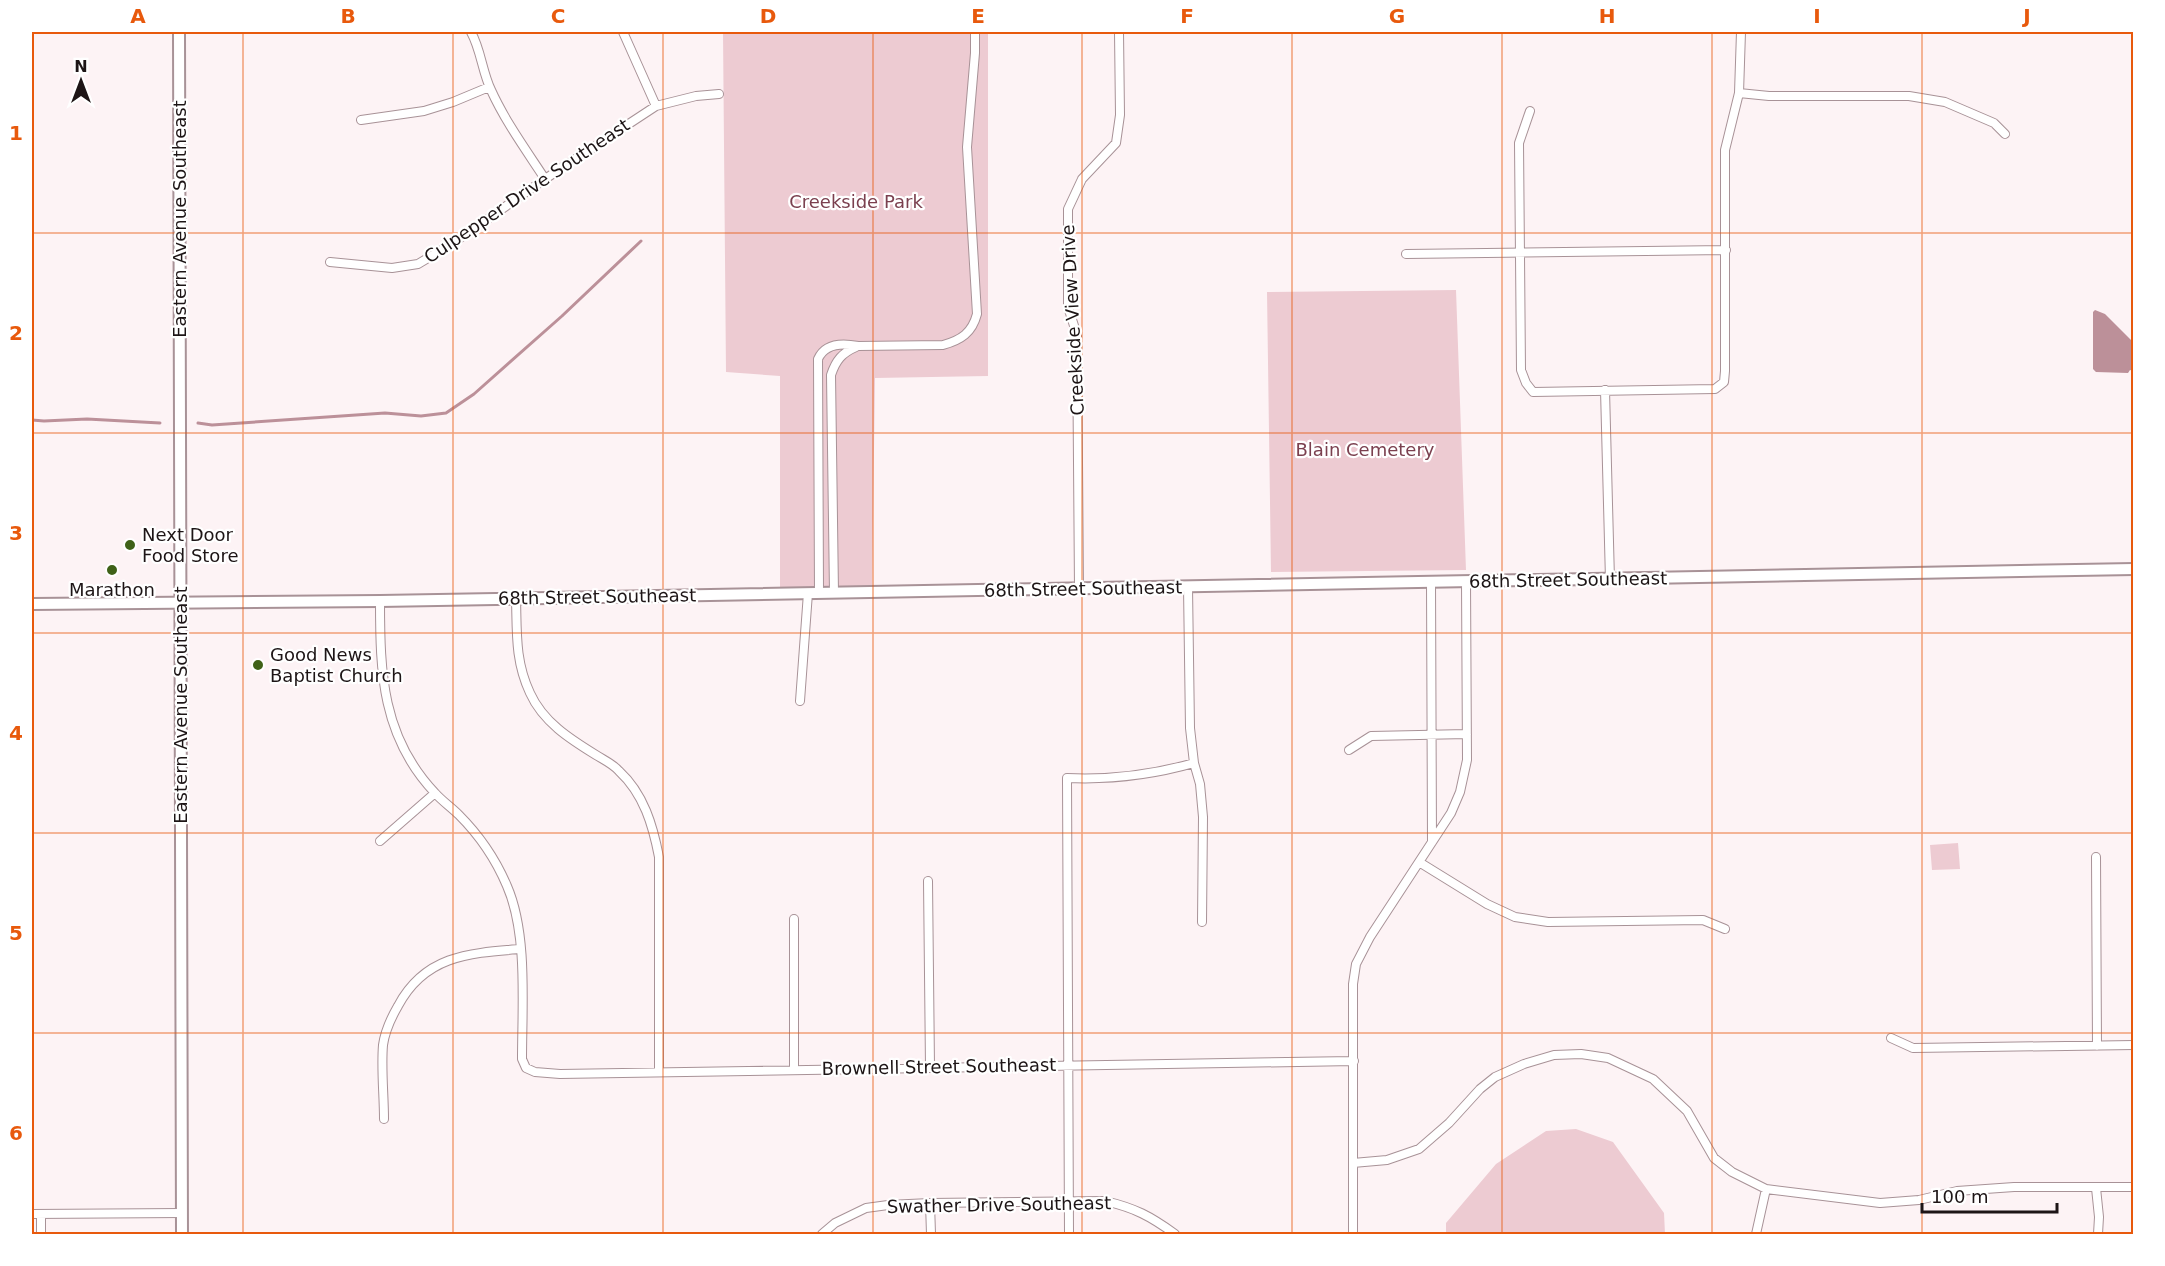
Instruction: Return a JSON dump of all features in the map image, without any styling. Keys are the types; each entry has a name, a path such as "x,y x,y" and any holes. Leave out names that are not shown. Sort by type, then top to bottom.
{"main road":[{"name":"Eastern Avenue Southeast","path":"180,32 182,1234"},
{"name":"68th Street Southeast","path":"32,604 380,601 2133,569"}],"street":[{"path":"471,32 478,46 489,87 502,112 545,179"},
{"path":"623,32 656,106"},
{"path":"800,701 814,593 818,359 820,354 835,345 845,344 858,346 943,345 955,342 967,334 978,314 967,147 975,32"},
{"name":"Creekside View Drive","path":"1079,589 1077,335 1068,307 1068,209 1082,179 1116,142 1120,115 1119,32"},
{"path":"1530,111 1519,143 1521,370 1526,383 1533,392 1715,389 1724,382 1725,150 1739,93 1741,32"},
{"path":"361,120 423,111 489,87"},
{"path":"1739,93 1769,96 1910,96 1945,102 1994,123 2005,134"},
{"name":"Culpepper Drive Southeast","path":"330,262 392,268 418,264 453,243 656,106 696,96 720,94"},
{"path":"1406,254 1726,250"},
{"path":"834,593 831,375 835,362 844,352 858,346"},
{"path":"1605,390 1610,580"},
{"path":"1431,582 1432,842"},
{"path":"1353,1234 1353,984 1356,964 1370,937 1451,813 1460,792 1467,760 1466,582"},
{"path":"1188,587 1189,693 1194,763 1200,784 1203,817 1202,922"},
{"path":"516,598 518,661 530,694 549,722 619,769 642,801 654,830 659,857 659,1071"},
{"path":"380,601 380,654 385,699 396,731 408,757 435,793 465,821 495,861 513,902 521,949 478,952 448,960 427,970 405,992 390,1020 383,1043 384,1119"},
{"path":"1349,750 1371,736 1467,734"},
{"path":"1069,1234 1067,778 1139,776 1194,763"},
{"path":"380,841 435,793"},
{"path":"2096,857 2097,1046"},
{"path":"1419,862 1487,904 1515,917 1548,922 1702,920 1725,928"},
{"path":"928,881 930,1067"},
{"path":"794,919 794,1069"},
{"name":"Brownell Street Southeast","path":"521,949 522,1059 526,1068 535,1072 560,1074 1354,1061"},
{"path":"1891,1038 1913,1048 2133,1045"},
{"path":"1353,1163 1388,1160 1419,1149 1449,1124 1479,1089 1505,1073 1524,1064 1554,1055 1581,1054 1608,1058 1653,1079 1687,1111 1714,1158 1732,1172 1766,1189 1880,1203 1919,1200 1957,1191 2071,1186 2133,1187"},
{"path":"2096,1188 2098,1234"},
{"path":"1756,1234 1766,1189"},
{"name":"Swather Drive Southeast","path":"822,1234 835,1223 866,1208 930,1203 1105,1201 1129,1206 1175,1234"},
{"path":"930,1203 931,1234"},
{"path":"32,1214 182,1213"},
{"path":"40,1215 41,1234"}],"green space":[{"name":"Creekside Park","path":"723,32 988,32 988,376 875,378 872,592 780,594 780,376 726,372"},
{"name":"Blain Cemetery","path":"1456,290 1466,570 1271,572 1267,292"},
{"path":"1958,843 1960,869 1932,870 1930,845"},
{"path":"1576,1129 1613,1142 1664,1213 1665,1234 1446,1234 1446,1223 1496,1164 1546,1131"}],"shaded area":[{"path":"2095,310 2105,314 2133,342 2133,371 2130,370 2128,373 2096,372 2093,369 2093,312"}],"waterway":[{"path":"198,423 212,425 385,413 421,416 446,413 474,394 562,316 641,241"},
{"path":"32,420 87,419 160,423"}],"place":[{"name":"Next Door Food Store","path":"130,545"},
{"name":"Marathon","path":"112,570"},
{"name":"Good News Baptist Church","path":"258,665"}]}
